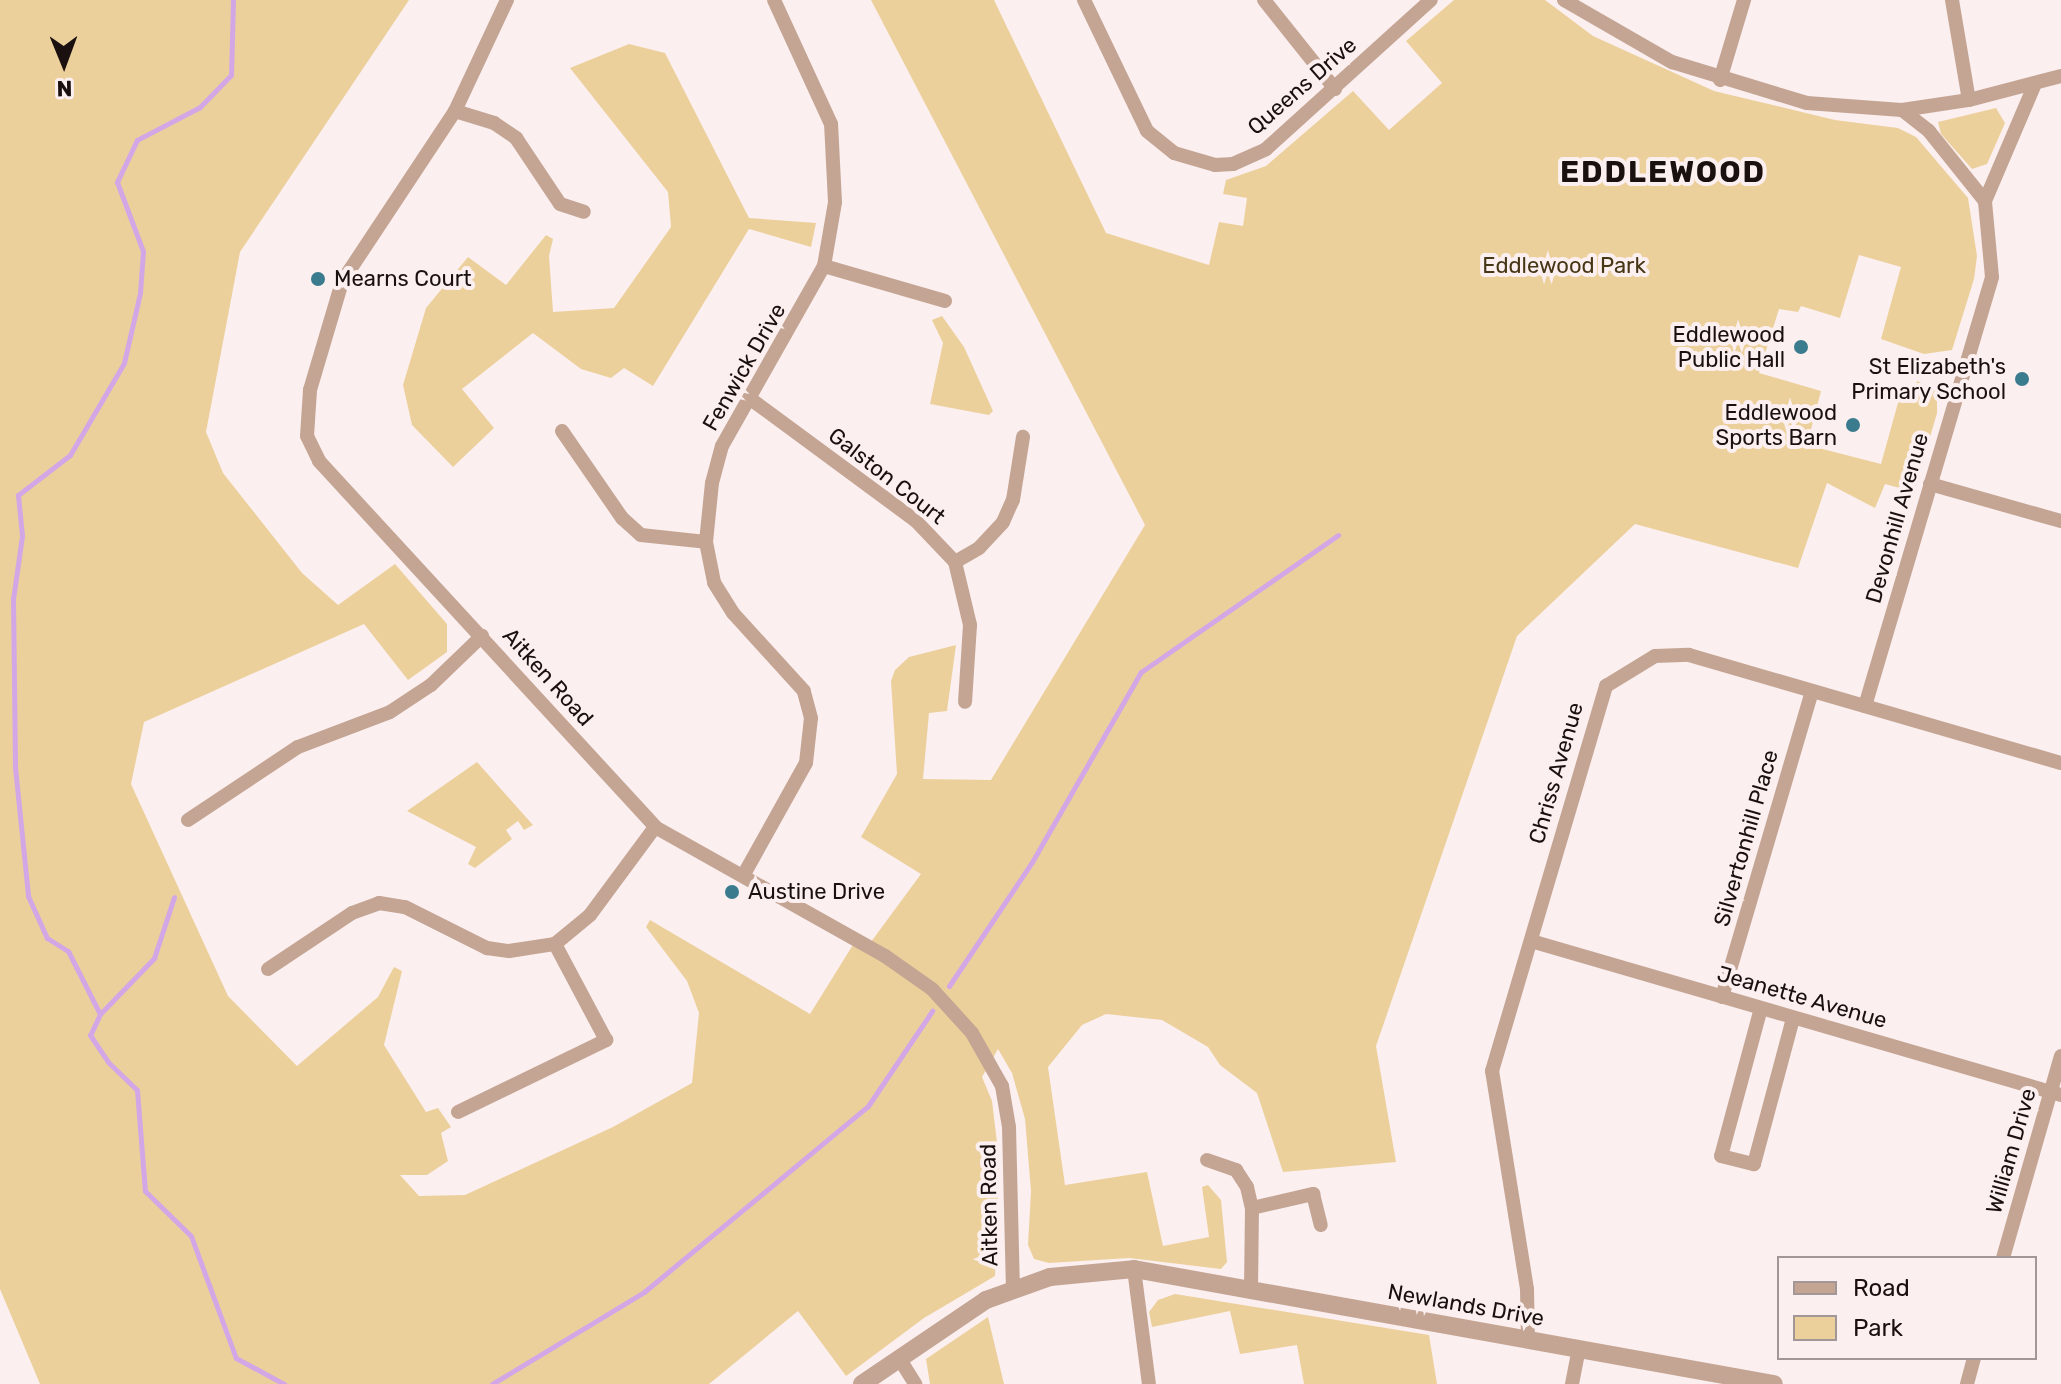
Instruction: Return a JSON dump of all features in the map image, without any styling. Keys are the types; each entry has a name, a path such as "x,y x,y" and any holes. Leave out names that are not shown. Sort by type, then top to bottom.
{"street":[{"name":"Aitken Road","path":"507,0 455,111 350,265 305,413 307,436 319,461 655,827 885,956 932,989 972,1033 1002,1086 1009,1127 1013,1289"},
{"path":"774,0 831,124 835,202 824,266 945,301"},
{"name":"Queens Drive","path":"1084,0 1147,131 1192,161 1233,164 1250,158 1335,89 1431,0"},
{"path":"1264,0 1335,89"},
{"path":"1564,0 1628,40 1720,80 1807,103 1902,110 1969,100 2034,86 2061,76"},
{"path":"1720,80 1744,0"},
{"path":"1952,0 1969,100"},
{"name":"Devonhill Avenue","path":"1865,706 1992,277 1985,201 2034,86"},
{"path":"1902,110 1929,131 1985,201"},
{"path":"455,111 494,123 516,138 560,204 584,212"},
{"name":"Fenwick Drive","path":"743,876 806,763 811,718 804,691 733,613 714,582 706,542 722,446 752,400 824,266"},
{"name":"Galston Court","path":"752,400 916,521 955,562"},
{"path":"562,431 622,518 641,535 706,542"},
{"path":"965,702 970,625 955,562 979,548 1003,522 1013,500 1023,437"},
{"path":"1930,484 2061,521"},
{"path":"188,820 298,747 390,712 431,685 482,636"},
{"name":"Chriss Avenue","path":"1528,1341 1527,1289 1492,1071 1606,686 1655,656 1672,653 2061,763"},
{"name":"Silvertonhill Place","path":"1722,997 1812,691"},
{"path":"268,969 352,913 379,903 405,907 487,948 509,951 555,944 590,915 655,827"},
{"name":"Jeanette Avenue","path":"1531,941 2056,1093"},
{"path":"458,1112 606,1040 555,944"},
{"path":"1761,1008 1721,1156 1754,1164 1793,1018"},
{"name":"William Drive","path":"2004,1256 2056,1093 2061,1056"},
{"path":"1207,1160 1236,1170 1252,1208 1251,1291"},
{"path":"1252,1208 1313,1194 1321,1225"},
{"path":"1142,1271 1149,1384"},
{"name":"Newlands Drive","path":"862,1384 968,1309 1013,1289 1050,1277 1142,1271 1774,1384"},
{"path":"1572,1384 1579,1349"},
{"path":"899,1358 915,1384"},
{"path":"1967,1384 1973,1360"}],"green space":[{"name":"Eddlewood Park","path":"0,0 409,0 240,252 206,432 223,473 302,573 338,605 395,564 447,624 447,652 408,680 364,624 144,722 131,784 228,996 297,1066 378,997 394,967 402,971 384,1045 426,1112 438,1108 451,1127 441,1133 448,1161 427,1175 400,1175 419,1196 465,1195 613,1127 692,1083 699,1013 687,981 646,927 650,920 810,1014 856,940 868,946 921,874 861,837 897,774 891,681 895,670 909,657 956,645 947,711 929,713 923,779 991,780 1145,525 871,0 994,0 1106,233 1209,265 1219,222 1243,226 1247,198 1223,194 1226,180 1266,166 1353,91 1389,130 1442,83 1406,41 1454,0 1545,0 1593,36 1714,91 1835,120 1898,128 1916,137 1968,198 1977,256 1974,279 1952,350 1924,354 1881,339 1901,267 1859,255 1840,318 1801,306 1798,312 1779,309 1759,373 1821,391 1807,445 1881,464 1901,392 1913,395 1917,381 1937,390 1937,413 1914,492 1885,484 1875,508 1827,483 1798,568 1635,524 1517,636 1376,1046 1396,1162 1283,1172 1257,1093 1220,1065 1208,1047 1162,1020 1106,1014 1082,1025 1048,1067 1065,1185 1147,1172 1163,1246 1209,1237 1202,1187 1208,1185 1221,1200 1227,1262 1221,1269 1129,1258 1049,1263 1034,1259 1028,1245 1031,1191 1025,1119 1012,1073 998,1049 982,1077 992,1101 999,1159 995,1276 924,1318 846,1376 798,1311 709,1384 40,1384 0,1289"},
{"path":"629,44 665,53 749,218 816,223 811,247 749,229 653,386 624,368 611,378 581,369 533,333 462,389 494,428 453,467 412,425 403,385 426,308 468,257 506,285 546,235 553,239 549,256 553,312 614,308 671,227 668,192 570,68"},
{"path":"1996,108 2005,123 1987,164 1972,169 1941,134 1938,122"},
{"path":"942,316 964,347 993,411 989,415 930,404 943,343 932,320"},
{"path":"477,762 533,825 524,830 518,821 506,830 512,839 475,868 468,864 476,847 407,811"},
{"path":"1175,1294 1429,1335 1437,1384 1304,1384 1297,1345 1240,1354 1230,1311 1152,1327 1149,1312 1158,1300"},
{"path":"988,1317 1004,1384 930,1384 926,1359"}],"waterway":[{"path":"233,0 231,75 200,107 137,140 117,182 143,251 140,293 124,363 70,455 18,495 22,536 13,599 15,767 28,896 47,938 68,951 100,1014 90,1035 108,1062 137,1090 145,1191 191,1236 236,1358 284,1384"},
{"path":"949,986 1032,862 1141,672 1338,535"},
{"path":"100,1014 154,958 174,897"},
{"path":"492,1384 644,1292 868,1106 932,1011"}],"place":[{"name":"Mearns Court","path":"318,279"},
{"name":"Eddlewood Public Hall","path":"1801,347"},
{"name":"St Elizabeth's Primary School","path":"2022,379"},
{"name":"Eddlewood Sports Barn","path":"1853,425"},
{"name":"Austine Drive","path":"732,892"}],"district":[{"name":"EDDLEWOOD","path":"1663,172"}]}
